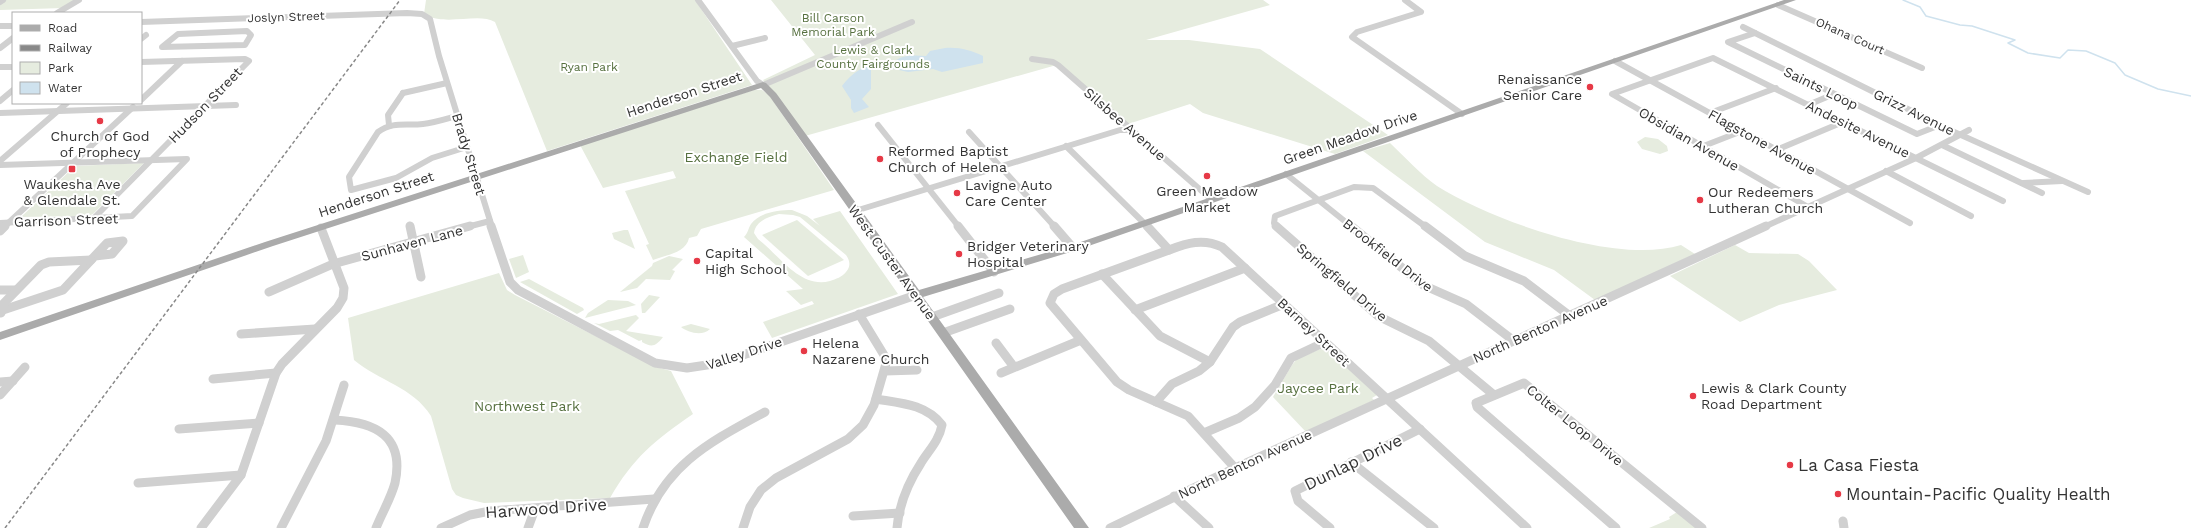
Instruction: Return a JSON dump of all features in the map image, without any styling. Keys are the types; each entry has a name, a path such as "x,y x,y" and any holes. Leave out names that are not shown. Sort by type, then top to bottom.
{"main road":[{"name":"Green Meadow Drive","path":"916,295 1073,248 1792,0"},
{"name":"Henderson Street","path":"0,336 476,177 763,85"},
{"name":"West Custer Avenue","path":"763,85 773,95 1082,528"}],"street":[{"path":"59,12 79,0"},
{"name":"West Custer Avenue","path":"698,0 757,81 763,85"},
{"path":"1405,0 1418,8 1421,12 1357,32 1352,35 1352,37 1462,114"},
{"name":"Ohana Court","path":"1778,5 1922,68"},
{"name":"Joslyn Street","path":"142,22 417,13 427,16 430,19"},
{"path":"215,32 248,31 250,35 245,45 197,48 162,47 175,35 215,32 227,19"},
{"name":"Brady Street","path":"430,19 457,116 508,278 513,286"},
{"path":"763,85 912,22"},
{"path":"0,26 12,26"},
{"name":"Grizz Avenue","path":"1743,27 1960,134 2088,192"},
{"name":"Saints Loop","path":"1755,33 1728,42 1918,134"},
{"path":"732,46 765,38"},
{"path":"0,48 12,39"},
{"name":"Andesite Avenue","path":"1649,80 1713,58 2003,201"},
{"name":"Silsbee Avenue","path":"1032,59 1053,62 1212,200"},
{"name":"Hudson Street","path":"93,219 249,60 182,61"},
{"path":"142,62 182,61"},
{"path":"142,99 182,61"},
{"name":"Flagstone Avenue","path":"1615,61 1910,223"},
{"path":"0,67 12,67"},
{"name":"Obsidian Avenue","path":"1649,80 1612,94 1701,147 1808,207"},
{"path":"389,125 388,115 402,90 447,83"},
{"path":"1710,113 1776,88"},
{"path":"0,101 12,91"},
{"path":"1808,105 1834,94"},
{"path":"0,161 66,104"},
{"path":"0,113 135,106 236,105"},
{"path":"0,231 135,106"},
{"path":"457,116 424,124 389,125 378,132 349,176 351,190 396,178 432,158 467,147"},
{"path":"1776,150 1843,122"},
{"path":"1909,139 1940,124"},
{"path":"878,125 994,272"},
{"path":"855,211 1120,130 1131,130"},
{"name":"North Benton Avenue","path":"1110,528 1174,496 1808,207 1846,188 1916,158 1969,130"},
{"path":"1701,147 1742,131"},
{"path":"969,132 1073,248"},
{"path":"1942,145 2042,193"},
{"path":"1066,146 1139,218 1169,250"},
{"name":"Garrison Street","path":"0,223 132,216 186,160 186,158 153,159"},
{"path":"0,165 153,159"},
{"path":"1886,171 1971,216"},
{"name":"Brookfield Drive","path":"1286,174 1422,285 1466,304 1514,341"},
{"path":"2022,184 2065,181"},
{"path":"1318,200 1354,187 1373,188 1465,256 1524,281 1570,316"},
{"name":"Springfield Drive","path":"1318,200 1275,216 1274,223 1277,228 1378,316 1422,336 1494,395"},
{"name":"Sunhaven Lane","path":"269,292 333,264 490,221"},
{"path":"410,226 420,277"},
{"path":"201,528 241,475 276,373 288,357 336,308 343,298 344,288 333,264 321,228"},
{"name":"Barney Street","path":"1081,340 1050,303 1051,298 1062,288 1193,241 1204,240 1214,242 1245,268 1527,528"},
{"path":"93,258 62,291 2,312 1,306 16,290 43,263 93,258"},
{"path":"1135,310 1245,268"},
{"path":"1102,274 1135,310 1164,338 1210,362"},
{"name":"Valley Drive","path":"513,286 652,361 679,368 720,363 916,295"},
{"path":"0,290 16,290"},
{"path":"932,317 999,293"},
{"path":"1156,402 1172,384 1196,372 1210,362 1233,328 1240,322 1284,304"},
{"path":"942,332 1010,309"},
{"path":"743,528 744,518 759,492 790,468 849,438 864,425 876,399 885,371 886,357 859,314"},
{"path":"241,334 315,330"},
{"path":"1001,372 1081,340 1117,382 1129,390 1188,416 1235,468"},
{"path":"1204,433 1239,418 1255,407 1271,390 1291,358 1325,342"},
{"path":"996,343 1014,367"},
{"path":"0,395 26,367"},
{"path":"885,371 917,370"},
{"path":"213,379 276,373"},
{"path":"0,382 13,381"},
{"name":"Colter Loop Drive","path":"1616,528 1477,407 1476,403 1524,383 1702,528"},
{"path":"281,528 335,420 344,385"},
{"path":"876,399 923,409 938,417 942,425 937,443 920,465 909,486 900,513 897,528"},
{"path":"643,528 654,499 674,474 698,452 765,412"},
{"path":"335,420 355,421 375,427 387,436 394,446 397,461 395,483 376,528"},
{"path":"179,429 259,423"},
{"name":"Dunlap Drive","path":"1330,528 1298,501 1295,491 1300,487 1350,462 1420,429"},
{"path":"1350,462 1434,528"},
{"path":"138,483 241,475"},
{"path":"1174,496 1209,528"},
{"name":"Harwood Drive","path":"441,528 458,519 481,512 654,499"},
{"path":"528,528 535,509"},
{"path":"853,516 900,513"}],"green space":[{"path":"5,0 77,0 64,8 0,10 0,4"},
{"name":"Ryan Park","path":"426,0 695,0 752,85 547,151 495,22 480,18 451,20 432,18 424,14"},
{"name":"Lewis & Clark County Fairgrounds","path":"771,0 1263,0 1270,5 1146,40 1189,40 1260,49 1388,135 1335,154 1203,113 1190,104 1128,124 1060,64 805,136 763,80 815,55"},
{"name":"Exchange Field","path":"754,90 762,90 769,95 834,190 701,229 697,236 689,238 684,247 680,250 653,260 646,245 649,244 625,191 676,178 673,171 603,188 580,145"},
{"path":"1645,137 1658,139 1667,146 1668,151 1660,154 1642,149 1637,142"},
{"path":"1390,143 1437,186 1490,213 1522,225 1556,236 1590,244 1623,249 1654,250 1681,245 1695,254 1595,300 1554,270 1485,242 1363,151"},
{"path":"144,163 93,214 88,216 21,217 75,166"},
{"path":"792,210 807,216 820,226 813,219 840,211 898,294 772,338 763,322 814,304 812,301 801,305 786,291 803,289 744,237 751,224 764,214 776,211","holes":["779,214 800,217 846,255 849,261 849,266 848,270 843,275 830,281 819,282 809,280 791,269 758,239 754,233 757,225 767,218"]},
{"path":"797,220 844,260 808,276 762,235"},
{"path":"628,230 635,249 614,239 612,233"},
{"path":"1735,245 1749,253 1798,254 1809,261 1837,290 1779,305 1740,322 1670,276"},
{"path":"523,255 529,272 516,278 509,259"},
{"path":"669,256 683,259 672,270 675,271 670,280 646,279 637,288 620,292 652,266 653,263"},
{"name":"Northwest Park","path":"499,273 507,290 515,295 656,367 671,371 693,414 656,441 636,461 610,498 484,503 456,495 452,489 431,416 424,406 405,391 374,374 354,360 348,318"},
{"path":"529,279 583,308 584,310 577,314 520,282"},
{"path":"649,295 660,297 645,313 642,313 641,304"},
{"path":"608,300 628,301 636,305 585,318 588,313"},
{"path":"636,315 639,318 626,331 663,337 656,344 649,345 642,342 642,340 639,341 618,330 610,331 594,323 599,324"},
{"path":"691,324 710,329 703,333 695,333 687,331 681,327"},
{"name":"Jaycee Park","path":"1325,347 1377,395 1372,398 1374,400 1306,432 1273,397 1297,359"},
{"path":"1677,512 1696,528 1649,528 1670,519 1669,517"}],"water":[{"path":"945,48 965,49 974,52 983,56 983,63 942,72 933,69 908,72 890,68 896,60 905,56 926,56 930,51"},
{"path":"883,63 871,70 871,89 862,99 869,107 854,113 851,108 851,100 842,86 854,73 864,67"}],"waterway":[{"path":"1903,0 1920,7 1926,16 1960,25 1972,26 2015,40 2008,43 2028,53 2060,58 2068,50 2086,51 2115,63 2125,75 2158,89 2191,96"}],"railway":[{"path":"5,528 400,0"}],"place":[{"name":"Renaissance Senior Care","path":"1590,87"},
{"name":"Church of God of Prophecy","path":"100,121"},
{"name":"Reformed Baptist Church of Helena","path":"880,159"},
{"name":"Waukesha Ave & Glendale St.","path":"72,169"},
{"name":"Green Meadow Market","path":"1207,176"},
{"name":"Lavigne Auto Care Center","path":"957,193"},
{"name":"Our Redeemers Lutheran Church","path":"1700,200"},
{"name":"Bridger Veterinary Hospital","path":"959,254"},
{"name":"Capital High School","path":"697,261"},
{"name":"Helena Nazarene Church","path":"804,351"},
{"name":"Lewis & Clark County Road Department","path":"1693,396"},
{"name":"La Casa Fiesta","path":"1790,465"},
{"name":"Mountain-Pacific Quality Health","path":"1838,494"}],"park label":[{"name":"Bill Carson Memorial Park","path":"833,25"}]}
